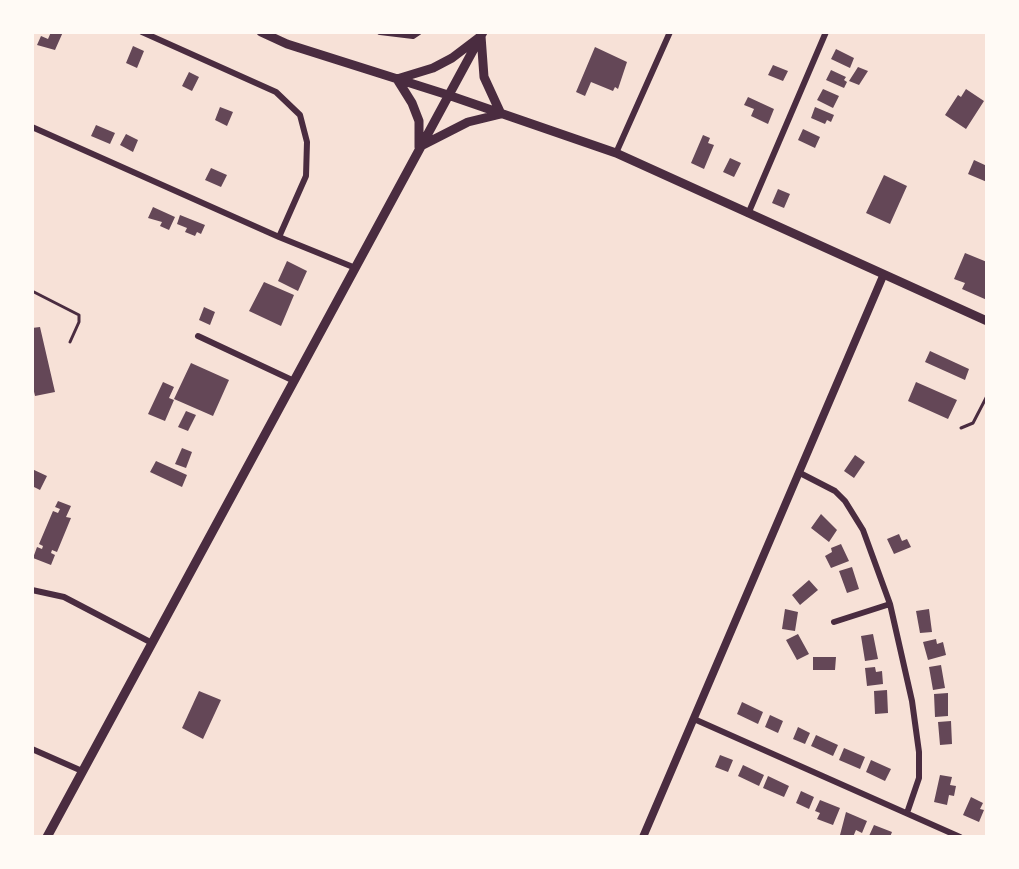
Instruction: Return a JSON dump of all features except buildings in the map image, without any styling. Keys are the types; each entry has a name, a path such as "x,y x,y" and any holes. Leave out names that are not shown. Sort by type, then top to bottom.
{"main road":[{"path":"261,32 287,44 616,153 987,321"},
{"path":"397,79 433,68 452,58 482,34"},
{"path":"47,837 154,644 353,267 482,34"},
{"path":"482,34 484,77 501,114"},
{"path":"397,79 419,121 419,147"},
{"path":"419,147 468,122 501,114"},
{"path":"643,837 883,276"}],"street":[{"path":"142,32 276,92 300,115 307,142 306,176 279,237"},
{"path":"380,32 413,36 419,32"},
{"path":"616,153 670,32"},
{"path":"748,214 826,32"},
{"path":"32,127 353,267"},
{"path":"198,336 292,380"},
{"path":"800,473 835,491 845,501 863,530 890,604 912,701 919,752 919,778 907,813"},
{"path":"32,590 64,597 154,644"},
{"path":"834,622 890,604"},
{"path":"694,719 960,837"},
{"path":"32,749 82,771"}],"lane":[{"path":"32,291 79,315 70,342"},
{"path":"961,428 973,423 987,396"}]}
